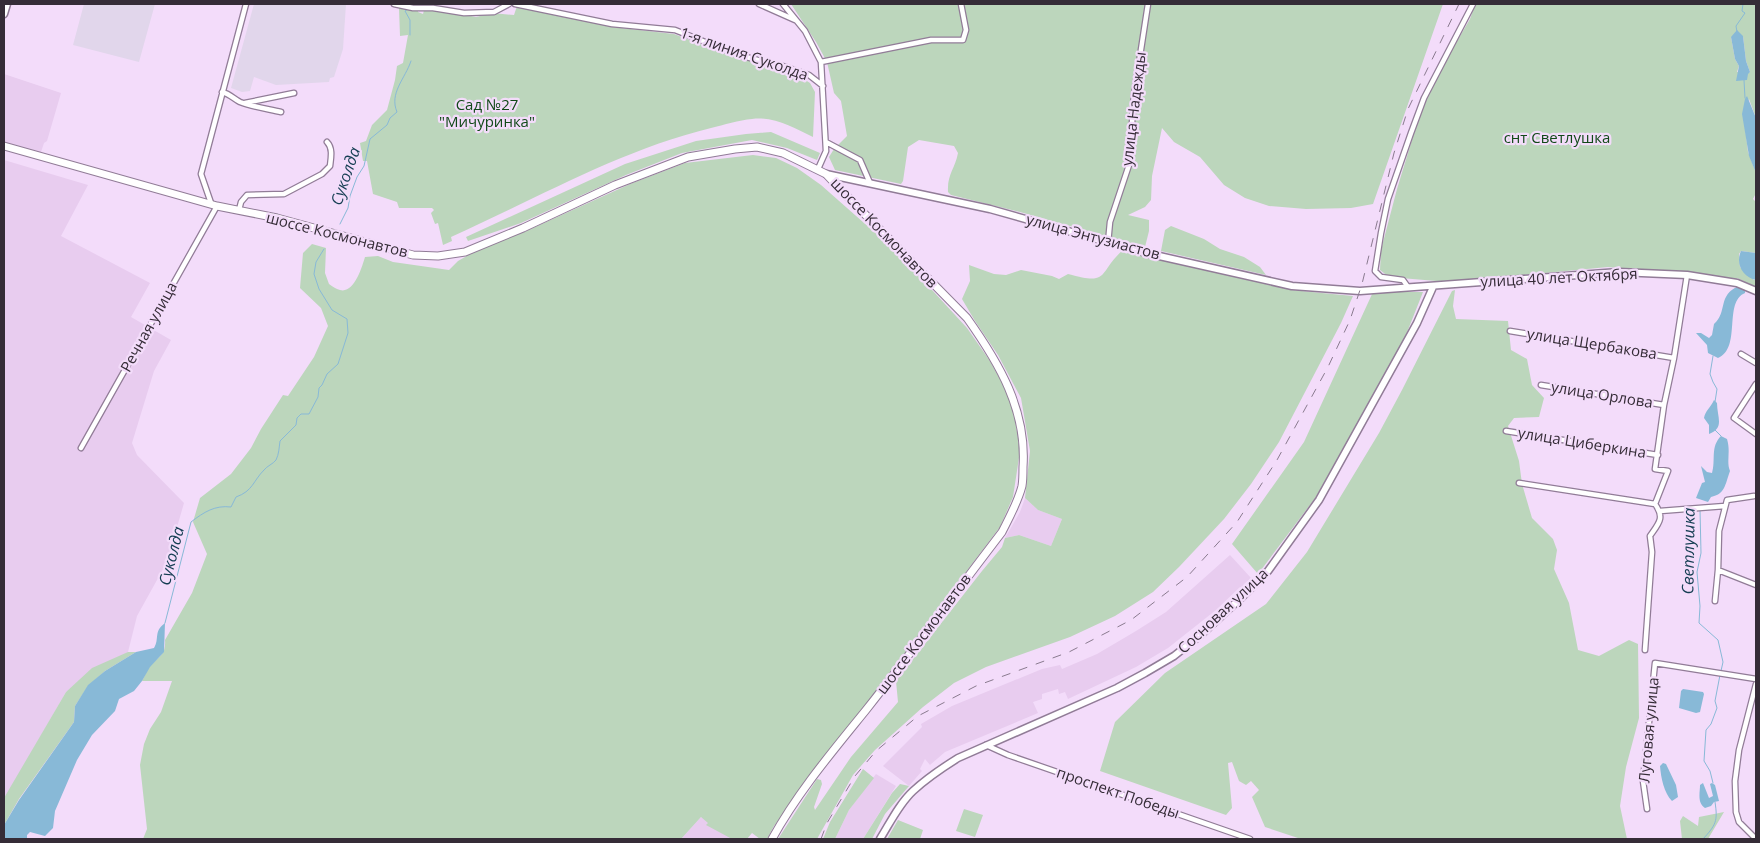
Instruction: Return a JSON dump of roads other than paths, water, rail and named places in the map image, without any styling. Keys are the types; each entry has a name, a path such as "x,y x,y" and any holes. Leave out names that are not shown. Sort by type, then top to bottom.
{"main road":[{"path":"4,14 7,4"},
{"name":"шоссе Космонавтов","path":"4,146 214,205 277,218 413,255 438,256 465,252 523,228 615,185 688,157 757,147 783,152 826,174 967,318 984,342 1005,377 1021,423 1024,453 1022,485 1002,532 865,711 817,770 786,813 772,839"},
{"name":"улица Энтузиастов","path":"826,174 990,210 1108,243 1292,286 1360,291"},
{"name":"улица 40 лет Октября","path":"1360,291 1619,272 1687,275 1740,284 1756,291"},
{"name":"Сосновая улица","path":"880,839 895,814 912,792 935,773 950,763 986,745 1117,688 1174,656 1203,633 1262,576 1319,500 1417,323 1433,287"}],"street":[{"path":"214,205 201,174 246,4"},
{"path":"394,4 413,8 432,8 464,13 494,12 509,4"},
{"name":"1-я линия Суколда","path":"515,4 612,24 675,30 738,55 809,75 823,86"},
{"path":"759,4 796,20"},
{"path":"783,4 805,31 821,62 826,151 818,169"},
{"path":"821,62 931,40 963,40 966,30 961,4"},
{"name":"улица Надежды","path":"1108,243 1110,222 1129,165 1134,95 1148,4"},
{"path":"1408,287 1403,280 1381,277 1375,271 1386,207 1424,98 1473,4"},
{"path":"222,92 233,95 237,100 244,103 281,112"},
{"path":"244,103 294,93"},
{"path":"239,210 241,202 247,195 284,194 322,174 330,166 332,153 327,142"},
{"path":"826,142 860,160 870,183"},
{"name":"Речная улица","path":"81,448 214,205"},
{"path":"1655,504 1668,471 1655,469 1664,405 1674,358 1687,275"},
{"name":"улица Щербакова","path":"1510,331 1674,358"},
{"path":"1741,354 1756,363"},
{"path":"1756,384 1734,418 1756,434"},
{"name":"улица Орлова","path":"1541,385 1664,405"},
{"name":"улица Циберкина","path":"1506,431 1658,455"},
{"path":"1519,483 1655,504 1660,511 1660,522 1650,536 1652,552 1645,650"},
{"path":"1715,602 1719,531 1726,500 1755,495"},
{"path":"1660,511 1725,506"},
{"path":"1718,570 1756,585"},
{"name":"Луговая улица","path":"1647,809 1643,781 1655,663 1756,679"},
{"path":"1756,684 1739,750 1735,781 1736,812 1739,822 1756,837"},
{"name":"проспект Победы","path":"986,745 1250,839"}],"water":[{"path":"1737,30 1743,36 1746,61 1750,72 1747,80 1736,81 1739,66 1735,59 1731,37"},
{"path":"1747,96 1756,118 1756,173 1749,156 1742,114"},
{"path":"1741,251 1756,253 1756,280 1747,276 1741,269 1739,256"},
{"path":"1739,286 1745,290 1745,293 1739,298 1735,306 1729,345 1725,353 1718,358 1708,353 1707,345 1696,333 1701,333 1709,338 1712,335 1714,324 1721,314 1725,299 1732,290"},
{"path":"1714,400 1717,403 1719,425 1714,432 1709,434 1709,425 1704,418"},
{"path":"1721,436 1727,439 1730,471 1722,491 1716,496 1711,497 1708,502 1696,498 1702,483 1705,482 1701,466 1707,472 1712,473 1714,449"},
{"path":"165,623 164,652 150,667 134,691 119,699 115,711 92,735 77,760 55,811 53,828 45,836 30,832 27,835 27,839 4,839 4,825 19,800 74,722 75,706 88,685 105,671 136,652 154,648 159,629"},
{"path":"1683,689 1703,692 1700,712 1696,713 1679,708 1681,691"},
{"path":"1663,763 1666,764 1676,785 1678,797 1672,801 1665,790 1662,780 1660,766"},
{"path":"1703,783 1709,798 1713,796 1710,784 1715,785 1719,801 1705,808 1702,806 1700,798 1700,785"}],"waterway":[{"name":"Светлушка","path":"1737,32 1736,26 1745,13 1742,11 1743,4"},
{"name":"Суколда","path":"408,9 405,11 410,20 410,35"},
{"name":"Суколда","path":"340,224 348,208 357,177 364,166 370,139 387,125 390,118 397,112 395,105 396,92 411,61"},
{"name":"Светлушка","path":"1744,80 1745,98"},
{"name":"Суколда","path":"165,623 191,522 210,510 220,507 231,507 236,497 246,492 260,474 276,460 280,441 296,425 297,418 301,414 309,414 318,397 319,388 327,374 338,364 348,333 347,319 332,310 319,289 314,274 316,262 324,249"},
{"name":"Светлушка","path":"1713,356 1710,374 1717,389 1715,402"},
{"name":"Светлушка","path":"1715,430 1721,436"},
{"name":"Светлушка","path":"1700,510 1701,553 1697,572 1700,606 1699,623 1718,640 1723,662 1721,671"},
{"name":"Светлушка","path":"1713,783 1710,771 1704,761 1706,730 1711,724 1717,708 1715,701 1720,675"},
{"name":"Светлушка","path":"1703,839 1715,822 1715,802"}],"railway":[{"path":"821,839 827,823 855,776 876,751 918,716 976,686 1069,652 1131,620 1187,577 1237,522 1277,460 1328,367 1350,320 1362,284 1394,153 1408,109 1459,4"}],"park label":[{"name":"Сад №27 \"Мичуринка\"","path":"487,114"},
{"name":"снт Светлушка","path":"1557,138"}]}
